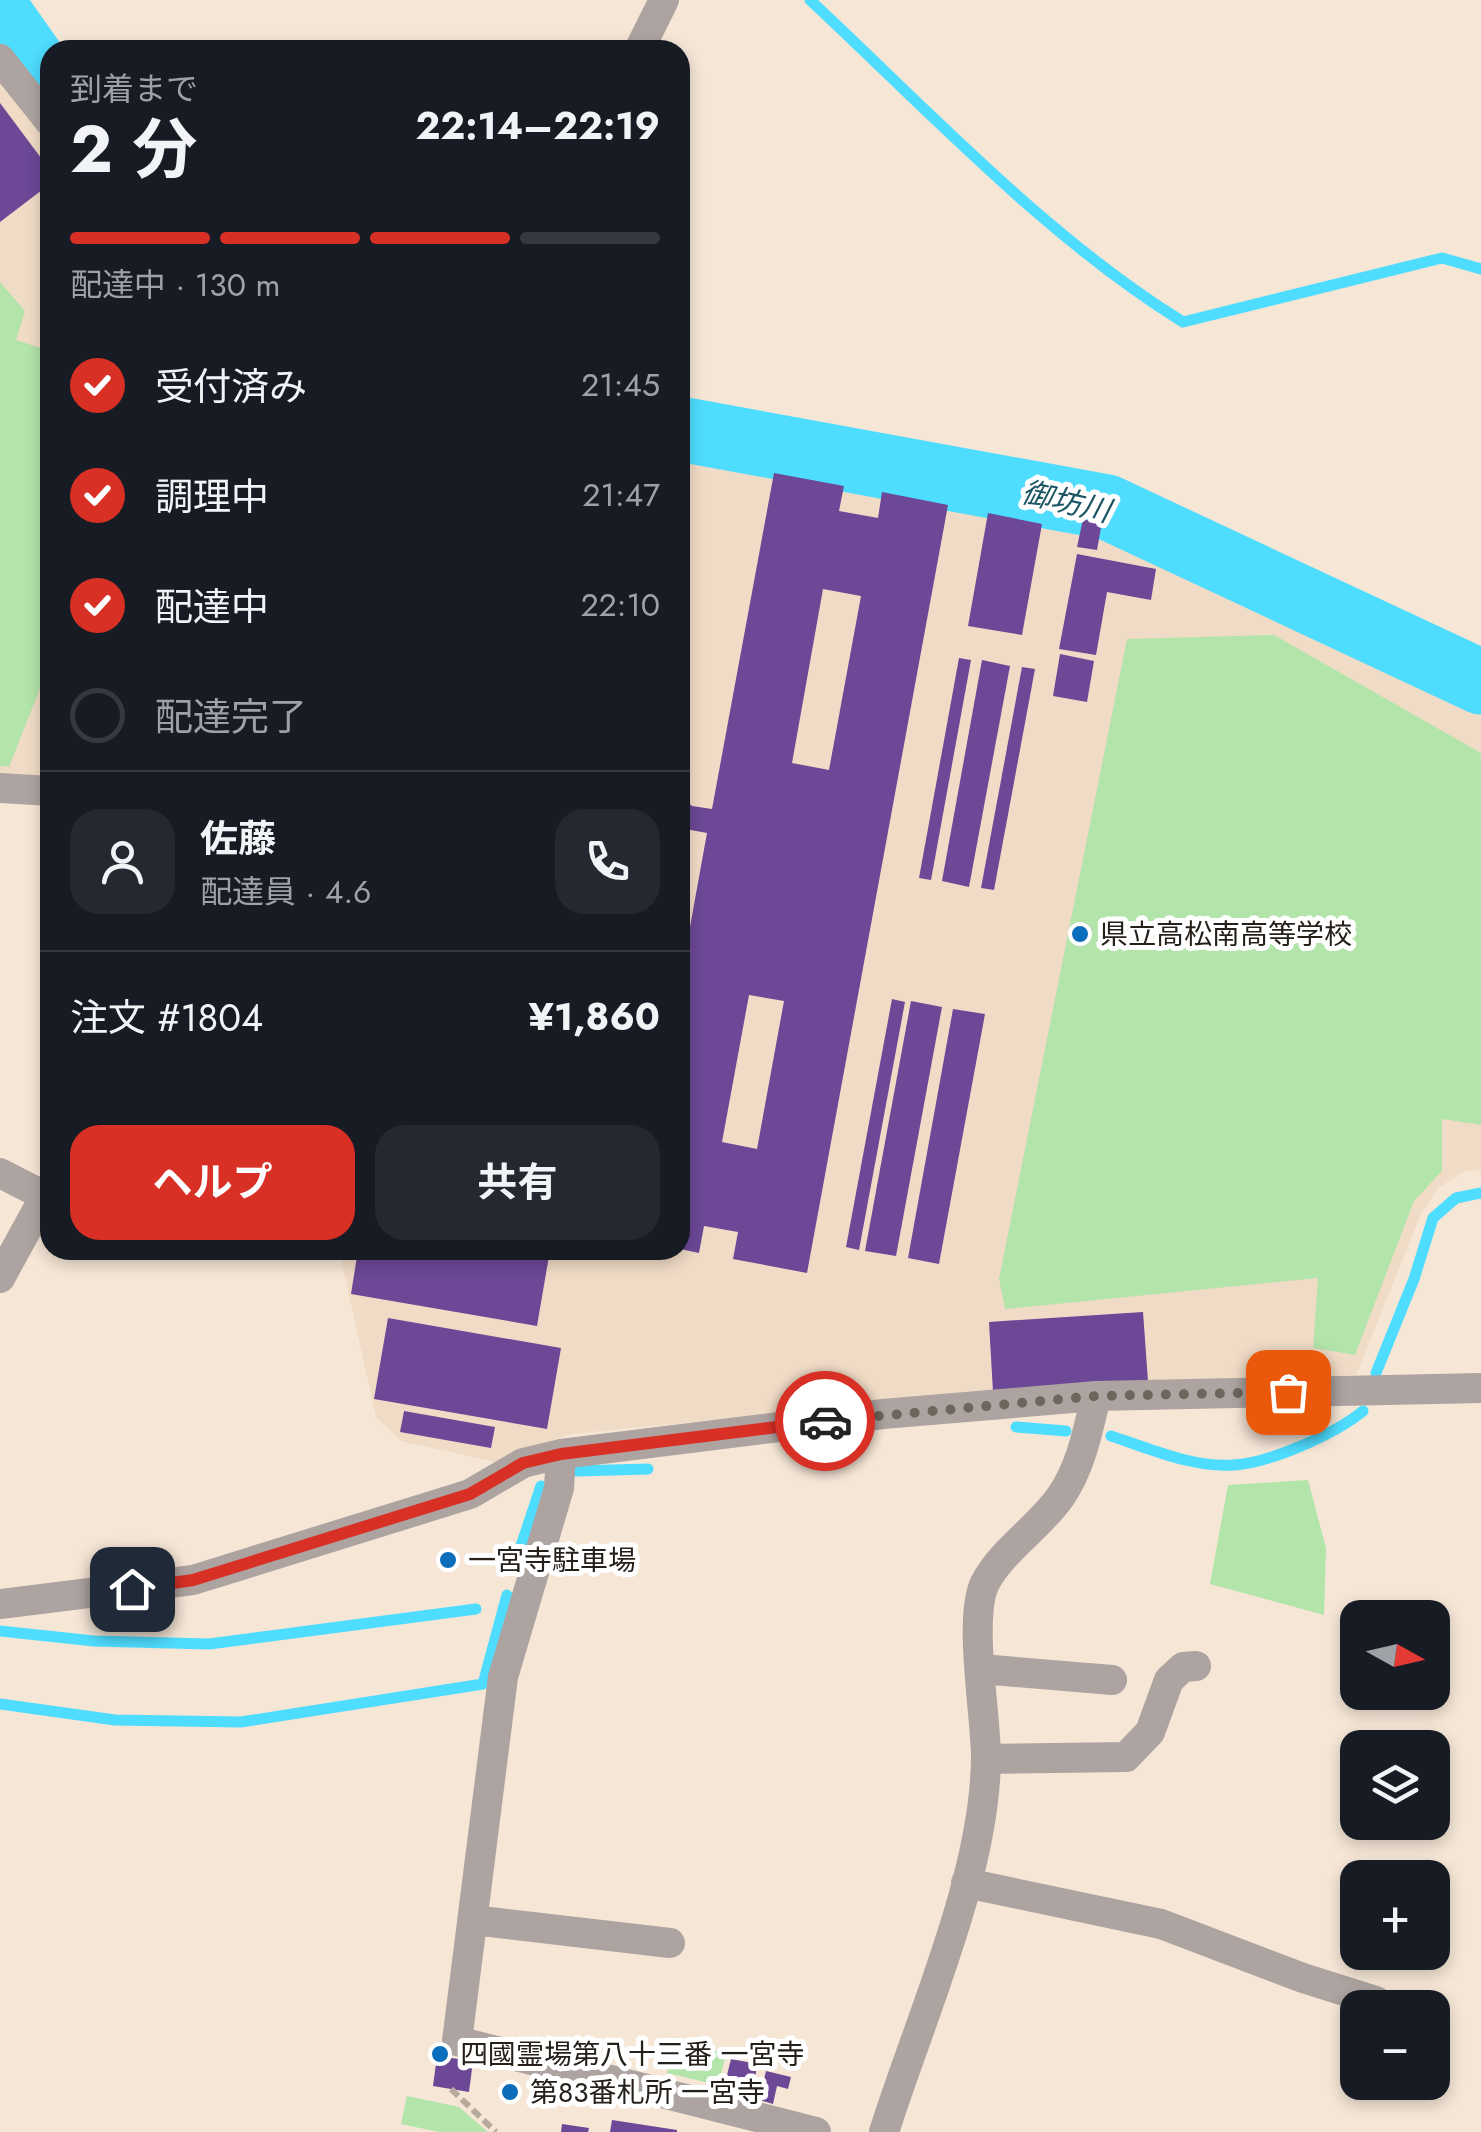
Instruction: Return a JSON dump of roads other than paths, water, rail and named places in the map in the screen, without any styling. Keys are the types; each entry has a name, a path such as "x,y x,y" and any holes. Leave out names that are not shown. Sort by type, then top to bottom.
{"street":[{"path":"644,40 664,0"},
{"path":"0,59 40,109"},
{"path":"0,788 40,790"},
{"path":"0,1173 40,1189"},
{"path":"0,1278 40,1206"},
{"path":"0,1604 193,1580 470,1494 523,1463 561,1454 882,1414 1096,1396 1481,1388"},
{"path":"884,2132 966,1882 981,1820 986,1759 979,1626 984,1584 1062,1495 1082,1451 1096,1396"},
{"path":"561,1454 559,1488 503,1677 457,2041 816,2132"},
{"path":"986,1759 1126,1757 1150,1732 1169,1680 1183,1667 1196,1666"},
{"path":"981,1669 1112,1680"},
{"path":"966,1882 1160,1924 1341,1990"},
{"path":"472,1920 670,1942"}],"waterway":[{"path":"810,0 1036,212 1133,289 1183,322 1442,258 1481,269"},
{"name":"御坊川","path":"0,14 40,71"},
{"name":"御坊川","path":"690,431 1107,507 1481,682"},
{"path":"1376,1373 1414,1279 1433,1218 1456,1198 1481,1193"},
{"path":"1111,1436 1187,1460 1233,1465 1301,1446 1363,1411"},
{"path":"1016,1427 1066,1431"},
{"path":"576,1471 648,1469"},
{"path":"516,1561 541,1486"},
{"path":"0,1704 115,1720 241,1722 483,1684 507,1595"},
{"path":"0,1631 94,1641 209,1644 476,1609"}],"place":[{"name":"県立高松南高等学校","path":"1080,934"},
{"name":"一宮寺駐車場","path":"448,1560"},
{"name":"四國霊場第八十三番 一宮寺","path":"440,2054"},
{"name":"第83番札所 一宮寺","path":"510,2092"}]}
